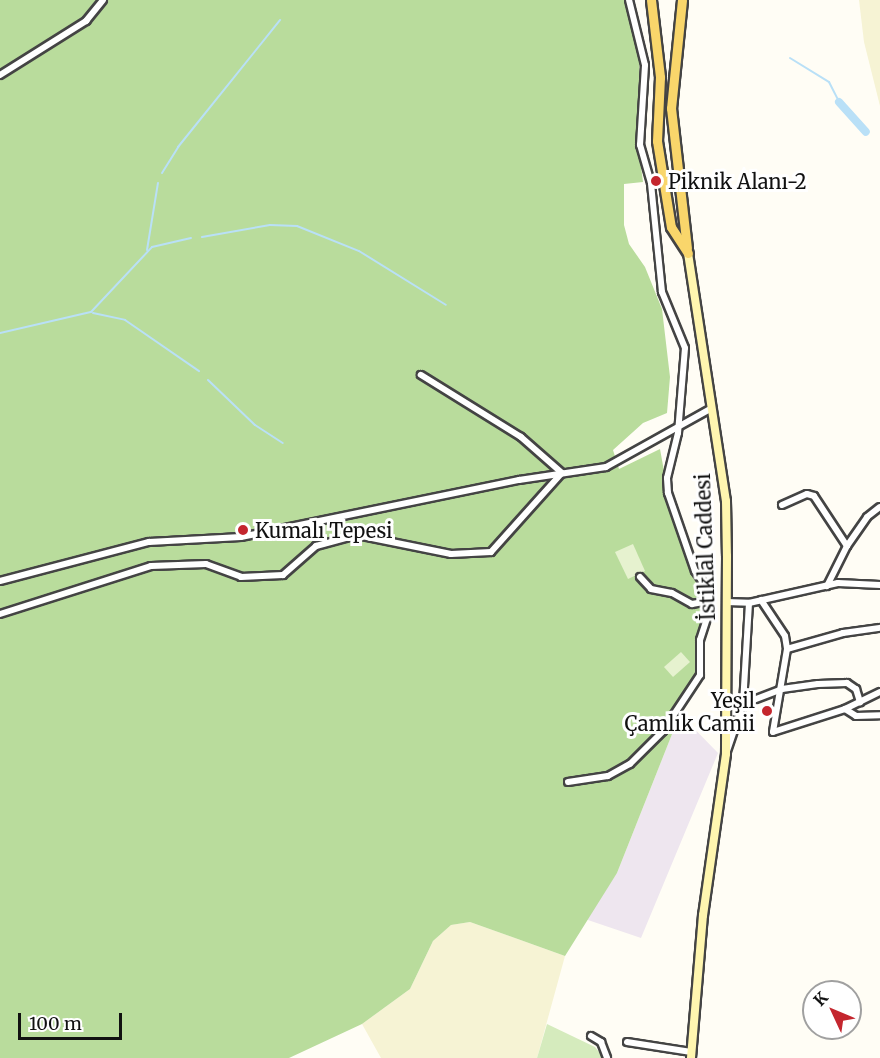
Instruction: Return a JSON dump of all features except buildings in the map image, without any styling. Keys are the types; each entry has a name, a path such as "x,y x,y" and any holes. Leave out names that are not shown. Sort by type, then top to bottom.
{"main road":[{"path":"651,0 660,77 657,141 671,227 688,253"},
{"name":"İstiklal Caddesi","path":"682,0 670,108 679,207 726,501 726,754 703,915 691,1055"}],"street":[{"path":"0,75 86,21 103,0"},
{"path":"568,782 608,776 630,764 679,711 700,675 700,640 709,601 668,493 678,425 685,348 662,292 651,183 640,145 645,64 629,0"},
{"path":"421,375 521,437 562,473"},
{"path":"0,581 149,542 241,537 621,461 678,425 712,408"},
{"path":"0,614 151,566 206,564 241,577 283,575 316,546 357,534 451,554 491,552 562,473"},
{"path":"782,505 807,494 813,496 847,546"},
{"path":"827,586 847,546 867,517 880,507"},
{"path":"640,578 651,589 672,593 692,604 709,601"},
{"path":"726,602 749,603 827,586 880,585"},
{"path":"760,600 785,636 787,648 782,689 773,732 845,709 880,692"},
{"path":"726,754 735,737 743,704 749,603"},
{"path":"787,648 843,633 880,628"},
{"path":"743,704 782,689 847,683 856,689 860,702"},
{"path":"845,709 856,716 880,715"},
{"path":"591,1036 601,1042 607,1058"},
{"path":"627,1042 691,1055"}],"shaded area":[{"path":"859,0 880,0 880,106 864,42"},
{"path":"680,714 718,753 641,938 585,919 617,873"},
{"path":"470,922 565,956 537,1058 381,1058 362,1024 410,989 433,941 451,925"}],"green space":[{"path":"0,0 626,0 640,53 637,137 643,182 624,184 624,225 629,244 645,267 662,309 670,377 667,413 643,423 613,450 619,469 660,449 668,493 709,601 700,675 680,714 617,873 565,956 470,922 451,925 433,941 410,989 362,1024 289,1058 0,1058"},
{"path":"633,544 645,571 628,579 615,552"},
{"path":"681,652 690,662 673,677 664,667"},
{"path":"547,1024 595,1047 604,1058 537,1058"}],"waterway":[{"path":"162,173 178,147 280,20"},
{"path":"790,58 829,82 839,102"},
{"path":"839,102 866,132"},
{"path":"147,250 158,183"},
{"path":"202,237 270,225 297,226 359,251 446,305"},
{"path":"0,333 91,312 152,247 191,238"},
{"path":"93,313 125,320 199,371"},
{"path":"208,380 255,425 283,443"}],"place":[{"name":"Piknik Alanı-2","path":"656,181"},
{"name":"Kumalı Tepesi","path":"243,530"},
{"name":"Yeşil Çamlık Camii","path":"767,711"}]}
